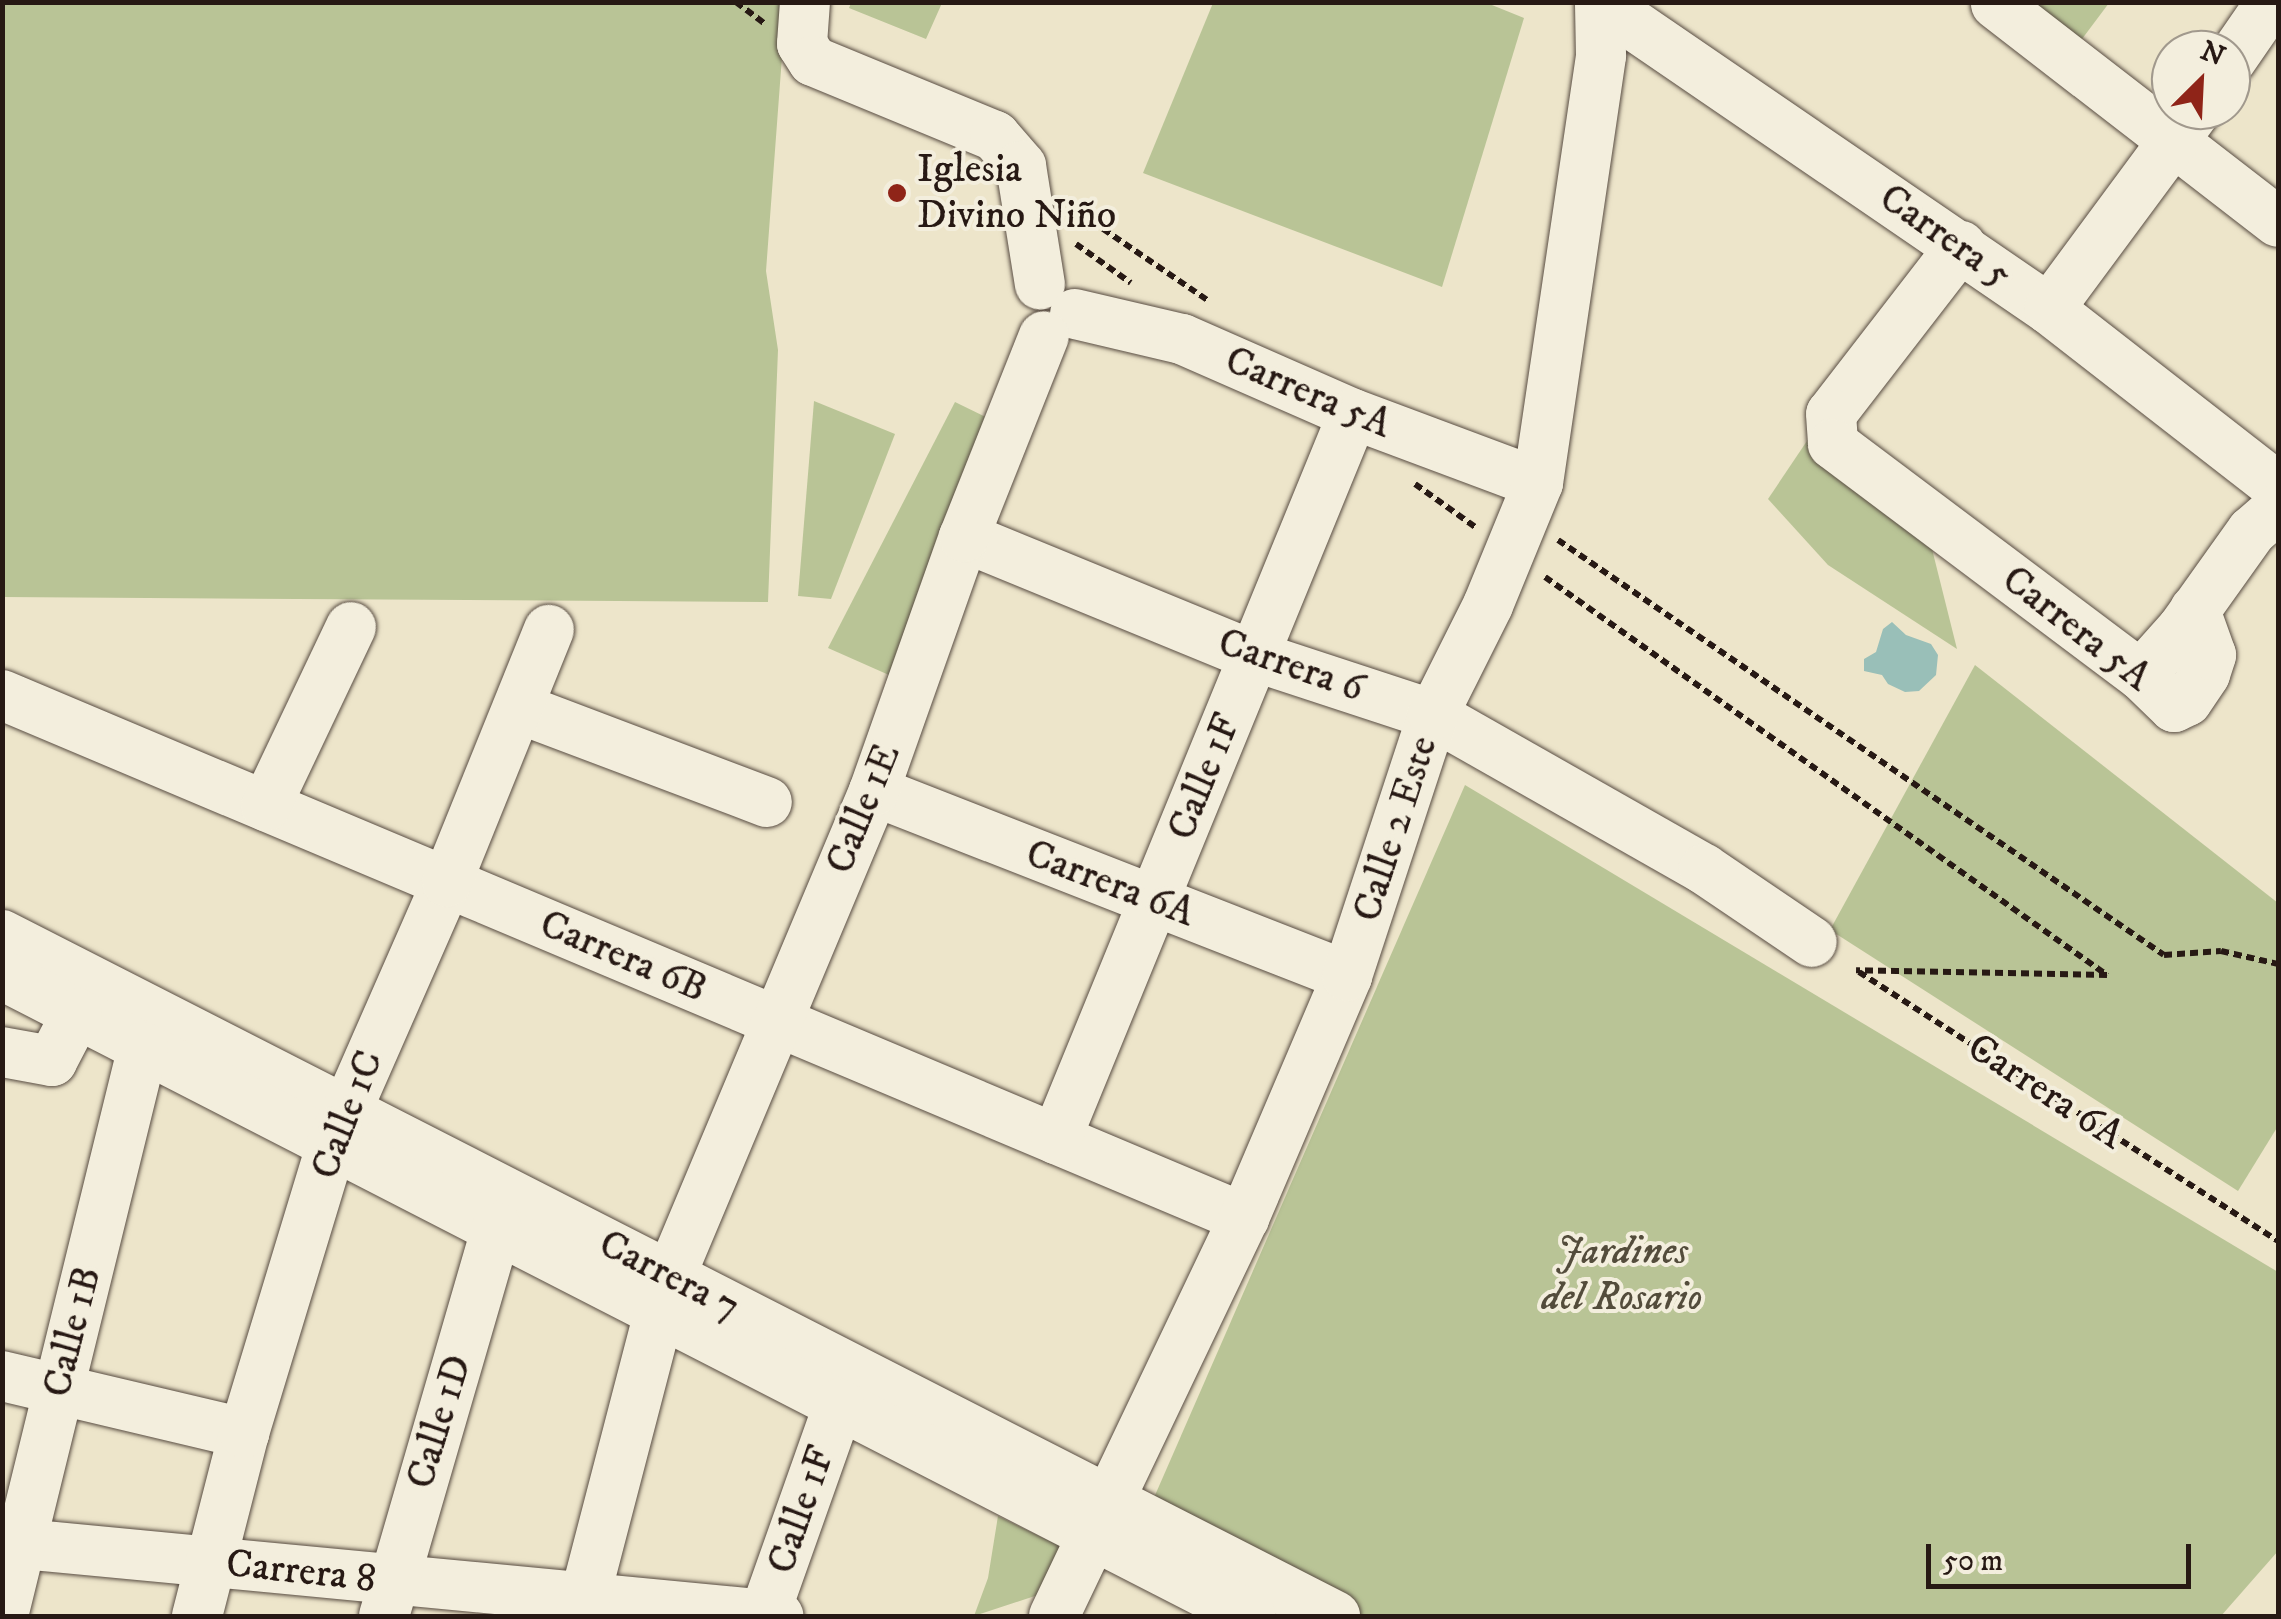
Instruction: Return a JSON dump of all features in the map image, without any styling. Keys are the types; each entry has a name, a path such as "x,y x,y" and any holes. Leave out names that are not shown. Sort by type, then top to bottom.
{"street":[{"name":"Carrera 5","path":"1600,2 2050,309 2278,488"},
{"name":"Calle 2 Este","path":"1054,1616 1244,1218 1347,976 1434,715 1488,605 1538,483 1601,56 1600,2"},
{"path":"2251,31 2271,2"},
{"path":"1996,4 2151,105"},
{"path":"803,23 813,61 996,136 1021,166 1053,311"},
{"path":"2050,309 2183,130"},
{"path":"2188,130 2278,222"},
{"name":"Carrera 5A","path":"1961,246 1831,414 1833,444 2157,691 2187,702 2206,674 2210,655 2195,610 2252,532 2278,508"},
{"name":"Carrera 5A","path":"1053,311 1182,339 1353,414 1538,483"},
{"name":"Calle 1E","path":"582,1609 665,1294 874,791 964,536 1053,311"},
{"name":"Calle 1F","path":"1056,1139 1353,414"},
{"name":"Carrera 6","path":"964,536 1254,656 1434,715 1704,869 1812,942"},
{"path":"266,806 351,628"},
{"name":"Calle 1C","path":"197,1616 244,1433 339,1127 447,882 548,630"},
{"name":"Carrera 6B","path":"2,695 1244,1218"},
{"path":"518,708 768,802"},
{"name":"Carrera 6A","path":"874,791 1347,976"},
{"name":"Carrera 7","path":"2,935 339,1127 1101,1518 1252,1616"},
{"name":"Carrera 7","path":"2,975 143,1048 339,1127 497,1228 665,1294 840,1404 1335,1616"},
{"path":"2,1052 52,1061 77,1013"},
{"name":"Calle 1B","path":"3,1616 12,1543 59,1389 143,1048"},
{"name":"Calle 1D","path":"388,1599 497,1228"},
{"path":"2,1376 244,1433"},
{"name":"Calle 1F","path":"769,1616 840,1404"},
{"name":"Carrera 8","path":"12,1543 211,1562 388,1599 769,1616"}],"path":[{"name":"Carrera 6A","path":"1812,942 2278,1241"}],"green space":[{"path":"851,2 942,3 926,39 849,8"},
{"path":"3,3 786,3 766,271 778,350 768,602 3,597"},
{"path":"1213,3 1487,3 1524,18 1442,287 1143,173"},
{"path":"2027,3 2109,3 2079,43"},
{"path":"814,401 895,434 831,599 798,596"},
{"path":"955,402 1000,424 907,683 828,648"},
{"path":"1811,435 1927,529 1957,649 1828,565 1768,499"},
{"path":"1975,665 2278,903 2278,1126 2238,1191 1830,930"},
{"name":"Jardines del Rosario","path":"1465,785 2278,1272 2278,1551 2221,1616 1354,1616 1146,1516"},
{"path":"998,1516 1066,1549 1047,1592 974,1616 988,1578"}],"water":[{"path":"1892,622 1906,635 1931,644 1938,655 1936,675 1919,691 1905,692 1888,684 1882,675 1864,671 1864,659 1876,652 1883,629"}],"place":[{"name":"Iglesia Divino Niño","path":"897,193"}]}
